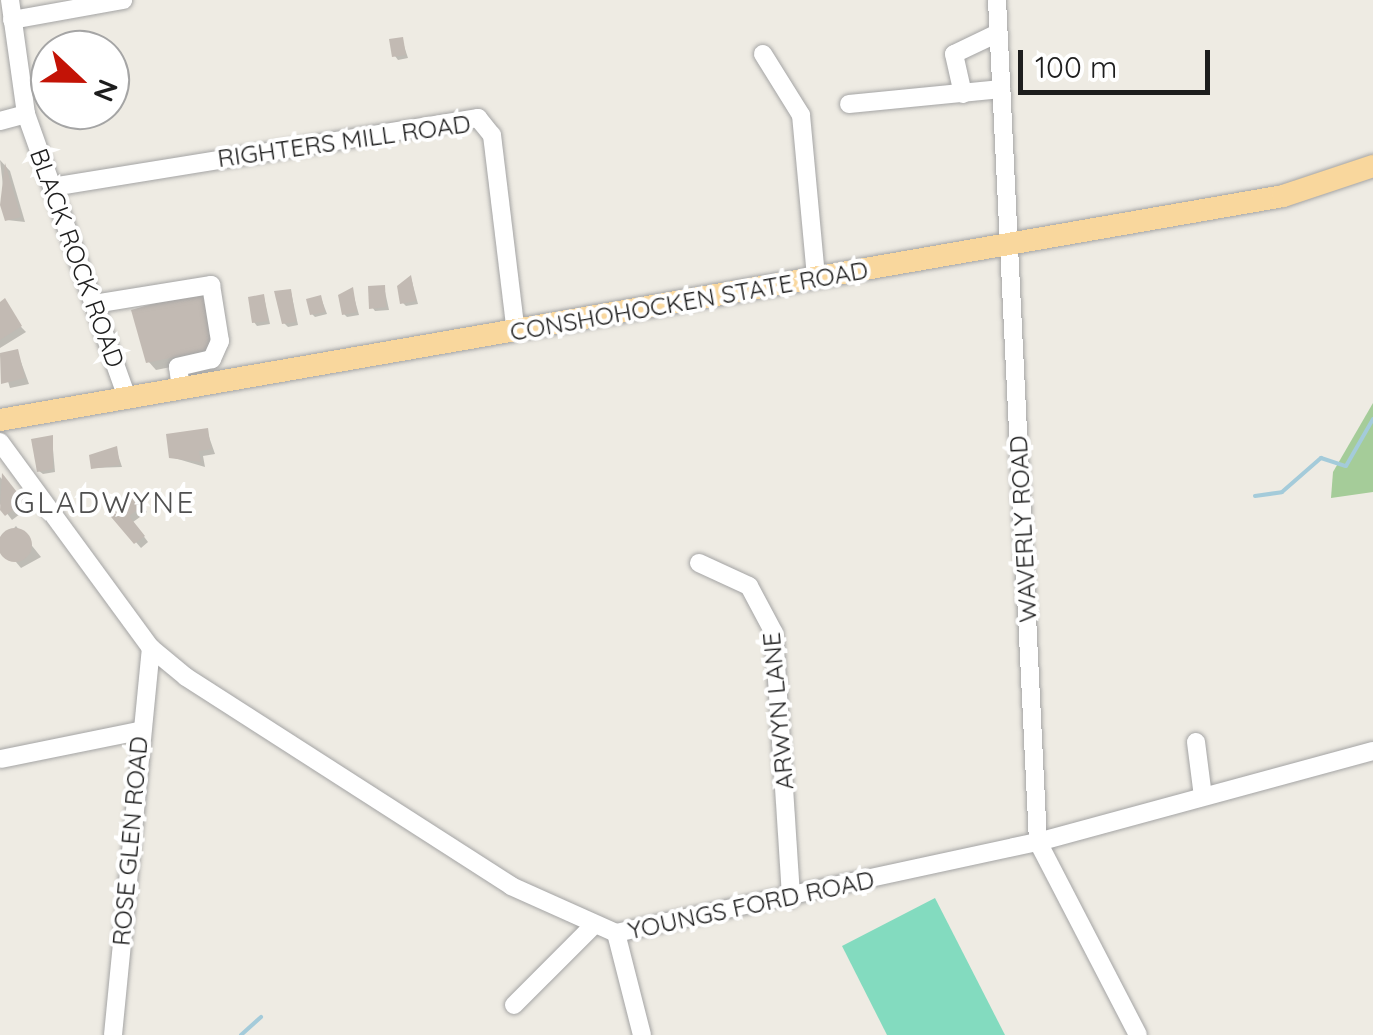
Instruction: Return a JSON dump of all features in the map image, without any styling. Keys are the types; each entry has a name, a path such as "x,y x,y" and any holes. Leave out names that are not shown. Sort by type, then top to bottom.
{"main road":[{"name":"CONSHOHOCKEN STATE ROAD","path":"0,420 1306,191 1373,166"}],"street":[{"name":"BLACK ROCK ROAD","path":"10,0 26,114 127,398"},
{"path":"12,20 123,0"},
{"name":"WAVERLY ROAD","path":"996,0 1038,842 1138,1035"},
{"path":"964,94 954,54 998,33"},
{"path":"763,54 801,114 816,278"},
{"path":"849,104 1001,89"},
{"path":"0,120 26,114"},
{"name":"RIGHTERS MILL ROAD","path":"52,187 478,118 492,135 516,332"},
{"path":"94,304 211,285 220,341 212,359 178,367 181,389"},
{"name":"YOUNGS FORD ROAD","path":"1,448 151,648 511,886 592,928 616,933 791,898 1038,842 1373,751"},
{"name":"ARWYN LANE","path":"699,563 750,586 774,632 791,898"},
{"name":"ROSE GLEN ROAD","path":"113,1035 139,730 151,648"},
{"path":"0,759 139,730"},
{"path":"1196,742 1203,798"},
{"path":"514,1005 592,928"},
{"path":"616,933 642,1035"}],"green space":[{"path":"1373,403 1373,492 1331,498 1333,472"},
{"path":"935,898 1005,1035 887,1035 842,946"}],"building":[{"path":"403,37 406,55 392,57 389,39"},
{"path":"5,163 21,217 5,221 0,205"},
{"path":"411,275 416,301 400,304 397,286"},
{"path":"385,285 386,307 369,309 368,286"},
{"path":"353,287 357,312 342,315 338,295"},
{"path":"291,289 296,322 282,324 274,291"},
{"path":"202,290 213,349 146,363 131,310"},
{"path":"264,294 268,321 252,323 248,297"},
{"path":"321,295 325,312 310,315 306,299"},
{"path":"5,298 22,326 0,340 0,302"},
{"path":"18,349 25,378 1,384 0,353"},
{"path":"208,428 211,449 199,451 201,462 169,458 166,434"},
{"path":"53,435 53,469 37,472 31,439"},
{"path":"117,446 120,465 91,469 89,455"},
{"path":"2,473 24,501 5,516 0,510"},
{"path":"136,495 144,505 129,516 145,536 134,544 106,511"},
{"path":"15,528 27,533 32,545 27,557 15,562 3,557 -2,545 3,533"}],"waterway":[{"path":"1255,496 1282,492 1321,458 1346,466 1373,419"},
{"path":"241,1035 261,1017"}],"district":[{"name":"GLADWYNE","path":"105,502"}]}
